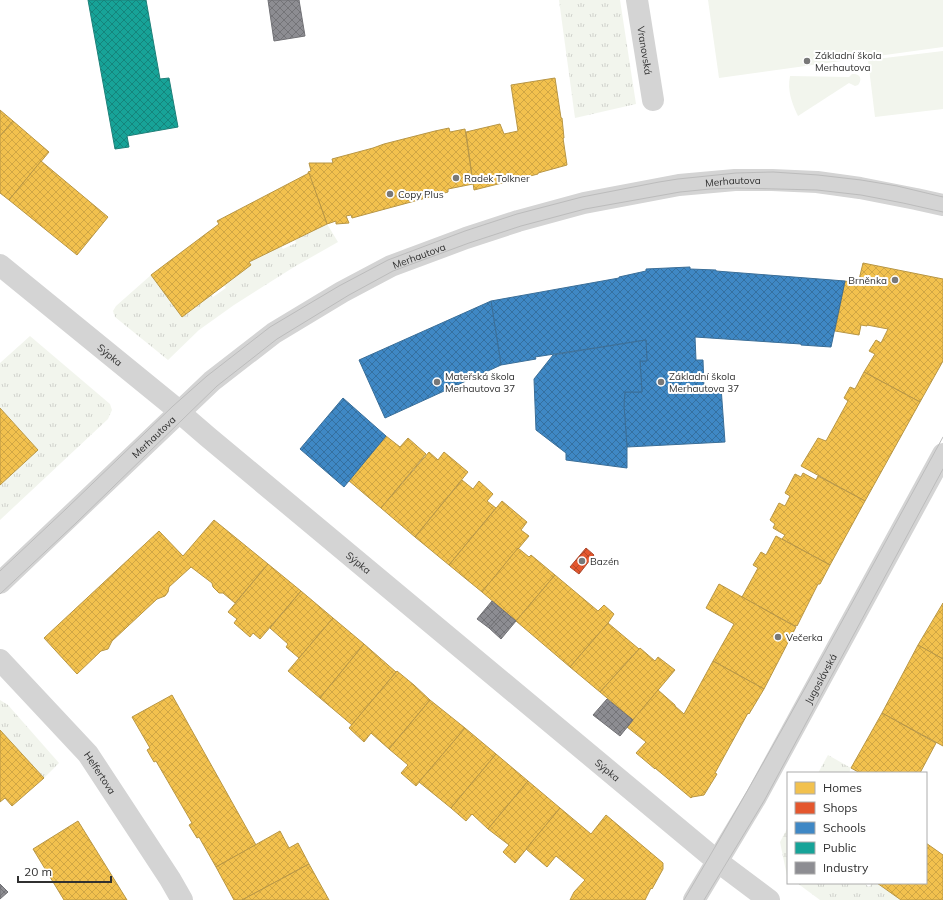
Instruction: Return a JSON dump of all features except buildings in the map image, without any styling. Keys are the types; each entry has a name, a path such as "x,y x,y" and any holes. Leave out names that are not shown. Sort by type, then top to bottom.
{"street":[{"name":"Vranovská","path":"637,0 653,100"},
{"name":"Merhautova","path":"0,583 212,381 274,333 342,292 391,266 466,238 533,217 584,203 679,185 735,180 817,182 874,191 943,205"},
{"name":"Sýpka","path":"0,266 153,389 717,861 768,900"},
{"name":"Jugoslávská","path":"694,900 756,797 943,454"},
{"name":"Helfertova","path":"0,660 88,754 170,879 182,900"}],"green space":[{"path":"559,0 620,0 636,104 575,118"},
{"path":"708,0 943,0 943,47 719,78"},
{"path":"943,51 943,109 875,117 868,60"},
{"path":"852,74 859,75 860,81 858,85 855,86 849,83 798,116 792,102 790,92 790,76 849,77"},
{"path":"327,224 338,242 294,267 234,305 199,330 168,360 115,317 113,311 116,306 151,275 182,317 211,295 213,297 226,288 224,285 251,265 249,262 281,246 283,249 296,243 295,240"},
{"path":"30,336 110,404 112,410 108,419 0,520 0,485 38,450 0,408 0,363"},
{"path":"0,700 8,705 59,763 44,778 0,730"},
{"path":"828,755 851,768 849,772 819,772"},
{"path":"787,829 787,876 780,842"},
{"path":"798,884 865,884 869,887 871,884 878,884 901,900 820,900"}],"tram line":[{"path":"0,571 173,406 207,376 270,327 339,286 388,260 465,231 517,214 582,197 678,179 736,173 773,172 818,175 897,186 943,197"},
{"path":"0,594 76,523 217,386 277,339 349,295 393,271 469,243 521,226 585,209 680,192 737,188 817,190 861,195 943,212"},
{"path":"684,900 783,728 943,437"},
{"path":"704,900 764,801 943,469"}],"place":[{"name":"Základní škola Merhautova","path":"807,61"},
{"name":"Radek Tolkner","path":"456,178"},
{"name":"Copy Plus","path":"390,194"},
{"name":"Brněnka","path":"895,280"},
{"name":"Mateřská škola Merhautova 37","path":"437,382"},
{"name":"Základní škola Merhautova 37","path":"661,382"},
{"name":"Bazén","path":"582,561"},
{"name":"Večerka","path":"778,637"}]}
